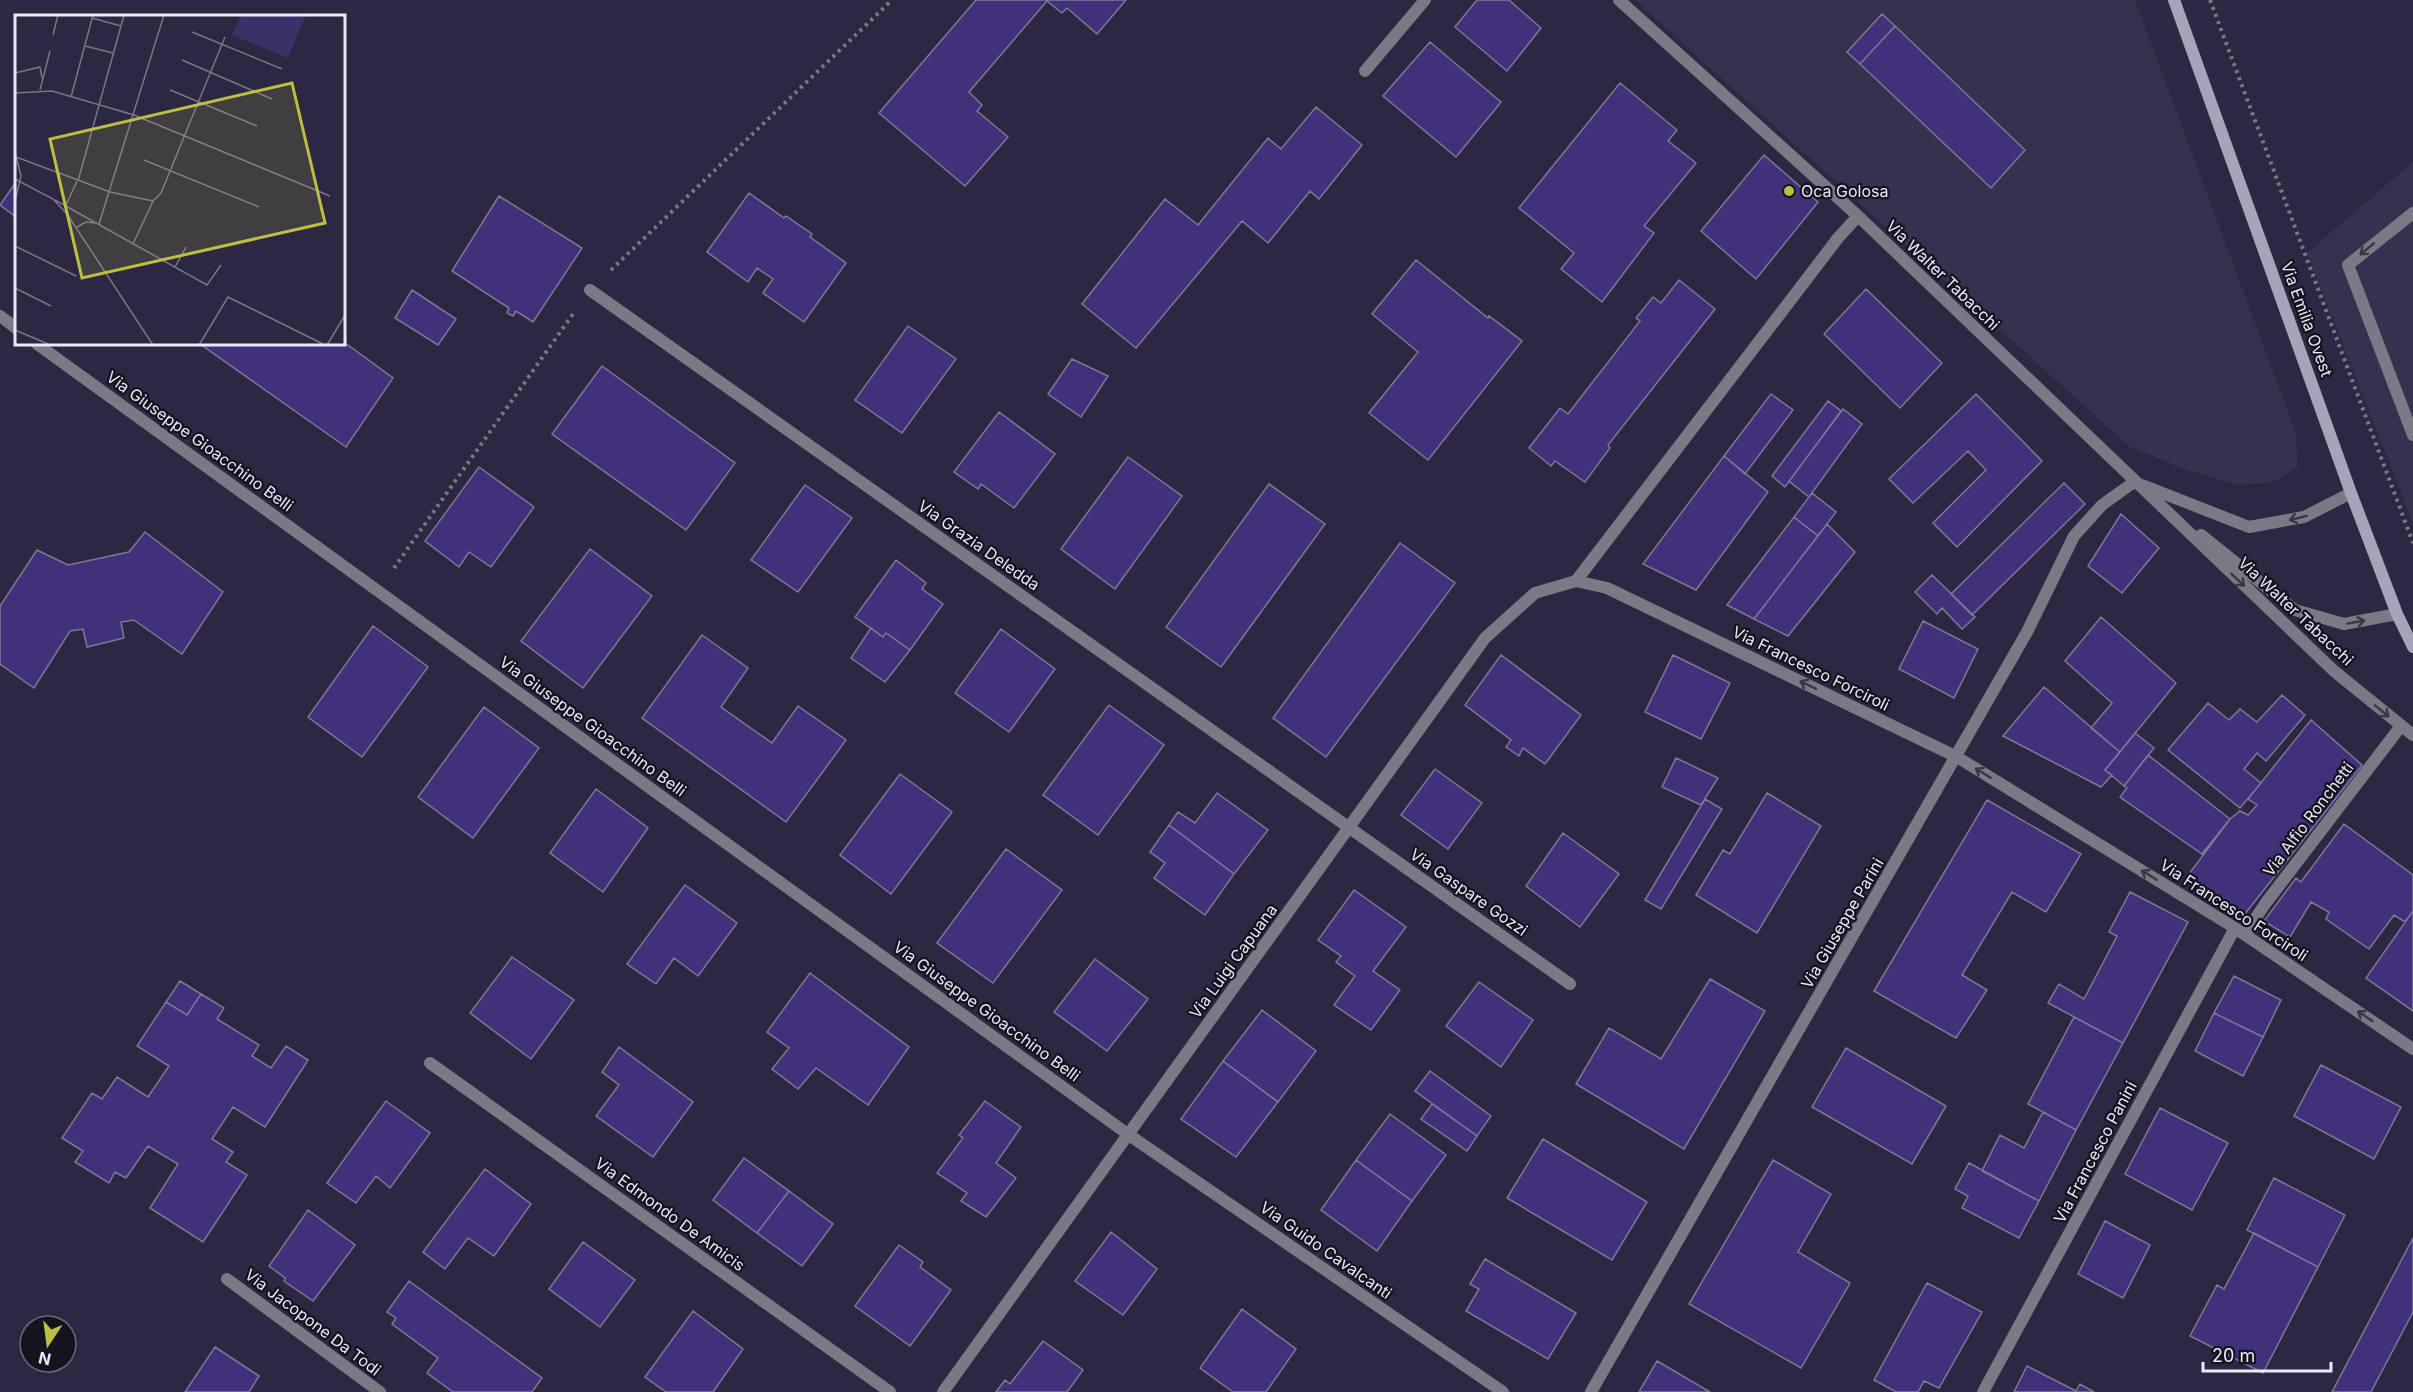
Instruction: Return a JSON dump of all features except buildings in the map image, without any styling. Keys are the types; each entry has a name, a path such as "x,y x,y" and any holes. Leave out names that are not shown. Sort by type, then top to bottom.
{"main road":[{"name":"Via Emilia Ovest","path":"2174,0 2351,493 2397,614 2413,647"}],"street":[{"path":"1365,71 1425,0"},
{"name":"Via Walter Tabacchi","path":"1619,0 1858,216 2334,671 2413,735"},
{"path":"2413,213 2348,265 2413,435"},
{"path":"1576,581 1838,238 1858,216"},
{"name":"Via Grazia Deledda","path":"590,290 1349,828"},
{"path":"0,316 15,327"},
{"name":"Via Giuseppe Gioacchino Belli","path":"38,345 1130,1135"},
{"name":"Via Walter Tabacchi","path":"2134,482 2249,527 2304,518 2351,493"},
{"name":"Via Walter Tabacchi","path":"2134,482 2295,610 2344,624 2397,614"},
{"name":"Via Giuseppe Parini","path":"1591,1392 1957,757 2027,632 2074,536 2103,505 2134,482"},
{"name":"Via Francesco Forciroli","path":"1576,581 1607,588 1957,757 2240,931 2413,1049"},
{"name":"Via Luigi Capuana","path":"944,1392 1485,638 1535,593 1576,581"},
{"name":"Via Alfio Ronchetti","path":"2240,931 2270,896 2401,726"},
{"name":"Via Gaspare Gozzi","path":"1349,828 1570,984"},
{"name":"Via Francesco Panini","path":"1983,1392 2240,931"},
{"name":"Via Edmondo De Amicis","path":"430,1063 890,1392"},
{"name":"Via Guido Cavalcanti","path":"1130,1135 1503,1392"},
{"name":"Via Jacopone Da Todi","path":"227,1279 380,1392"}],"path":[{"path":"378,590 590,290 891,0"},
{"path":"2210,0 2413,543"}],"shaded area":[{"path":"1635,0 2135,0 2296,433 2298,467 2273,482 2238,485 2184,469 2130,447"},
{"path":"2413,162 2413,523 2307,253"}],"place":[{"name":"Oca Golosa","path":"1789,191"}]}
